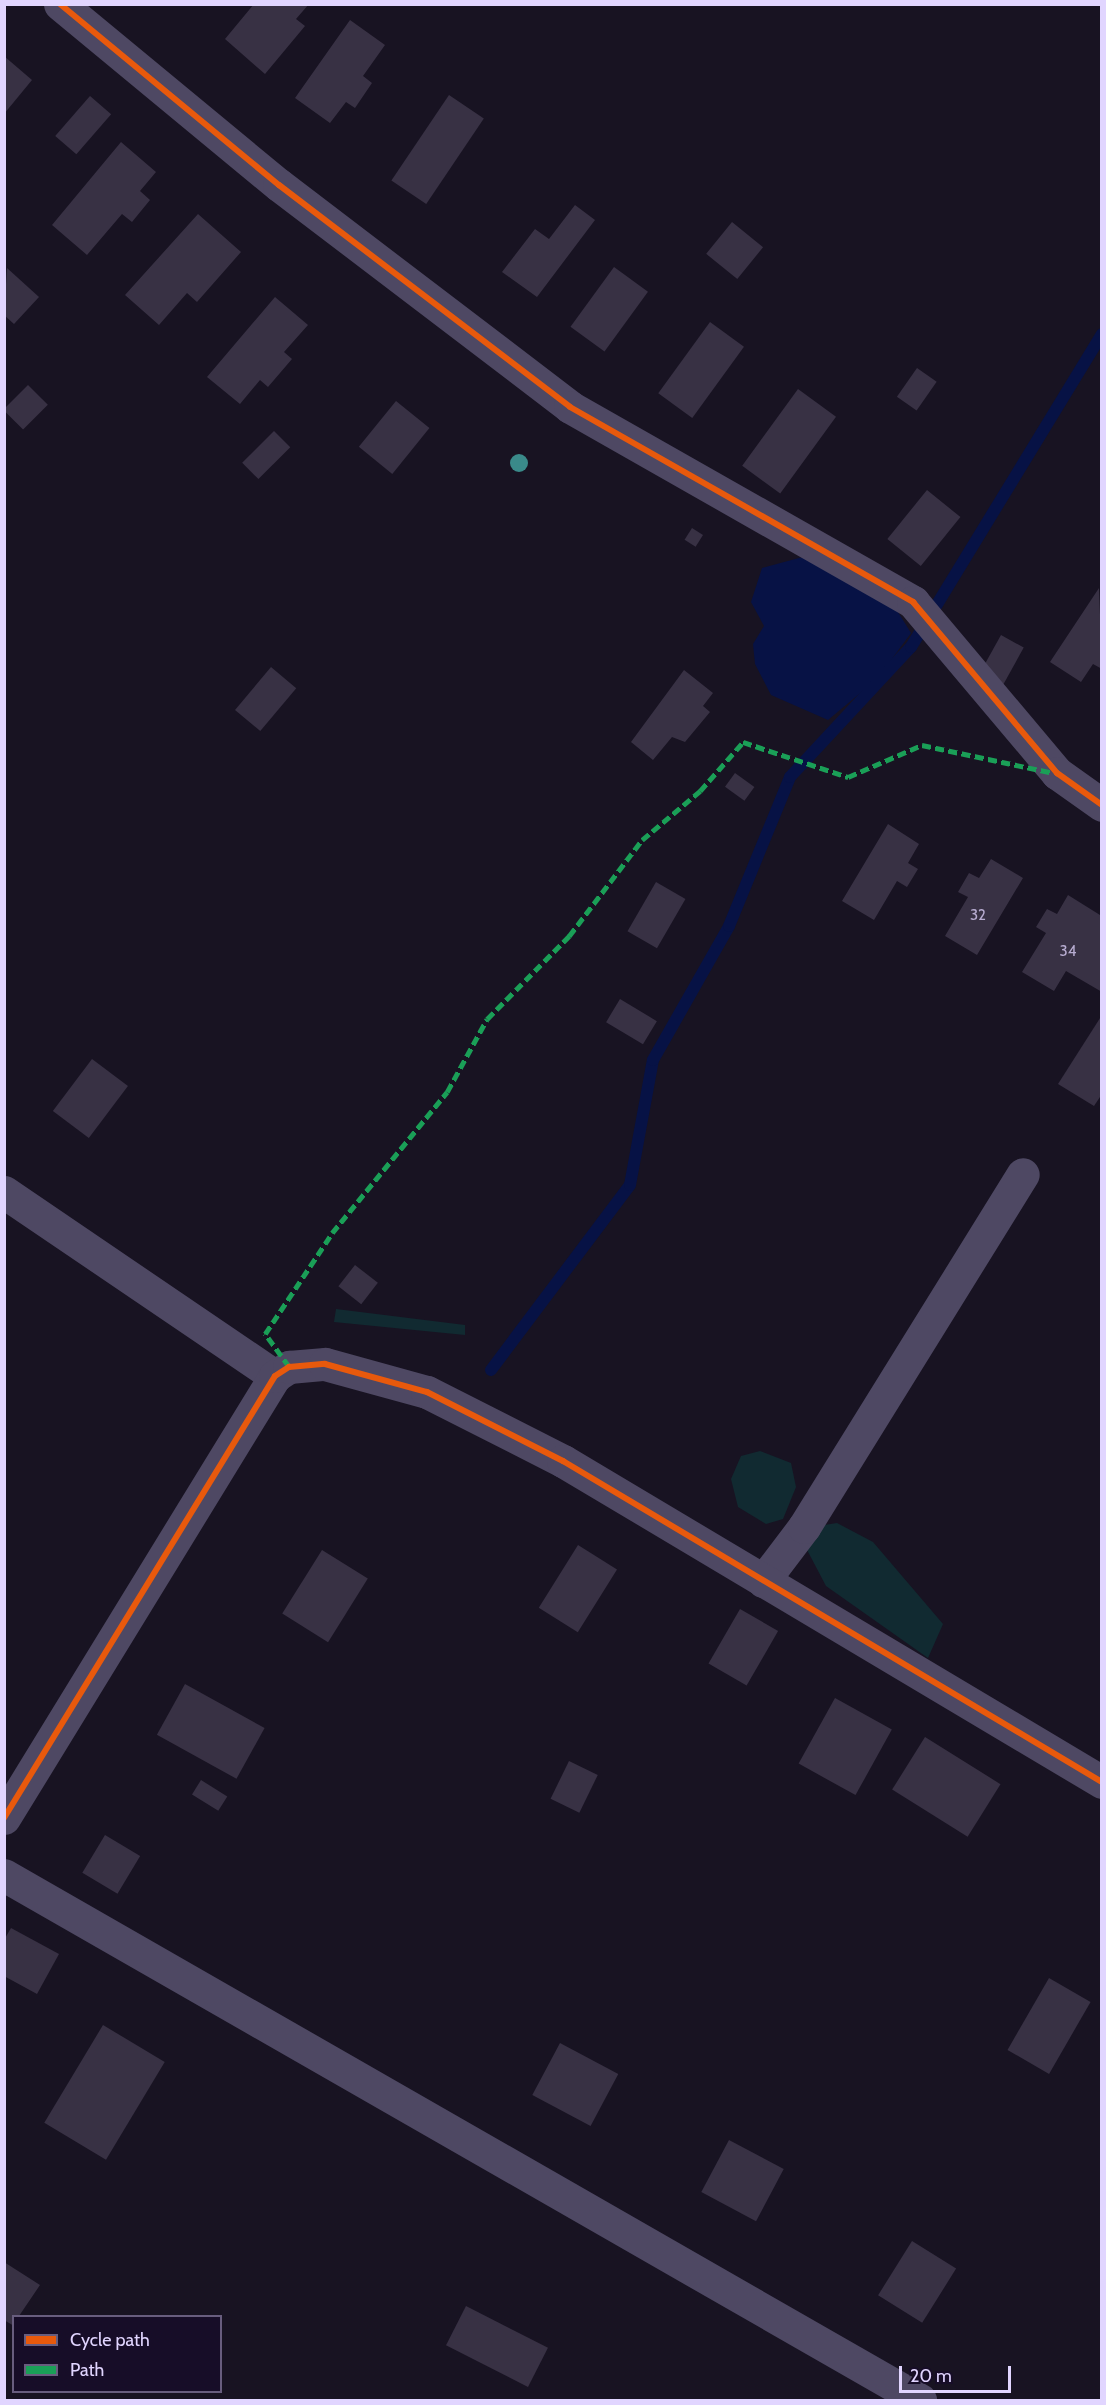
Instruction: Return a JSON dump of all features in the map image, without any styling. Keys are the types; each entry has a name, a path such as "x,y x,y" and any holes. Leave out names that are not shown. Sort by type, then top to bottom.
{"street":[{"path":"60,4 279,185 570,407 913,602 1057,773 1101,805"},
{"path":"762,1581 804,1527 1023,1174"},
{"path":"4,1192 275,1376"},
{"path":"4,1818 275,1376 289,1367 325,1364 427,1392 563,1461 1101,1782"},
{"path":"4,1875 920,2400"}],"shaded area":[{"path":"810,555 893,604 911,633 877,679 828,720 771,695 755,664 753,644 764,626 751,602 762,568"},
{"path":"336,1309 465,1325 465,1335 334,1322"},
{"path":"760,1451 791,1463 796,1487 783,1519 766,1524 738,1507 731,1479 741,1456"},
{"path":"837,1523 873,1542 943,1624 928,1658 826,1586 805,1546 818,1526"}],"building":[{"path":"254,4 309,4 296,19 305,26 265,74 225,39"},
{"path":"350,20 385,45 363,76 372,83 355,108 346,102 330,123 295,98"},
{"path":"4,56 32,80 4,114"},
{"path":"449,95 484,118 426,204 391,180"},
{"path":"90,96 111,114 76,154 55,136"},
{"path":"121,142 156,172 140,191 150,200 132,222 122,214 87,255 52,225"},
{"path":"575,205 595,220 537,297 502,272 535,229 549,239"},
{"path":"198,214 241,252 197,302 187,293 159,325 125,295"},
{"path":"732,222 763,247 737,279 706,254"},
{"path":"614,267 648,292 604,352 571,327"},
{"path":"7,268 39,297 14,324 4,315"},
{"path":"275,297 308,325 284,352 292,359 268,387 260,380 240,404 207,377"},
{"path":"710,322 744,347 692,418 658,393"},
{"path":"917,368 937,382 917,410 897,397"},
{"path":"28,385 48,405 23,430 4,409"},
{"path":"798,389 836,417 780,493 742,466"},
{"path":"396,401 429,428 392,474 359,447"},
{"path":"274,431 290,447 258,479 242,463"},
{"path":"927,490 960,517 921,566 887,539"},
{"path":"692,528 703,535 696,547 685,540"},
{"path":"1099,588 1102,669 1093,664 1081,682 1050,662"},
{"path":"1001,635 1024,648 1003,685 980,673"},
{"path":"271,667 296,688 260,731 235,710"},
{"path":"684,670 713,693 703,706 710,712 685,742 672,737 653,760 631,742"},
{"path":"735,773 754,787 744,801 725,787"},
{"path":"888,824 919,844 908,863 918,869 907,887 897,881 874,920 842,901"},
{"path":"991,859 1023,878 977,955 945,936 968,897 958,892 969,873 979,878"},
{"path":"656,882 685,899 657,948 628,931"},
{"path":"1068,895 1100,915 1102,992 1066,971 1054,991 1022,972 1046,933 1036,927 1047,909 1057,914"},
{"path":"620,999 657,1021 643,1044 606,1022"},
{"path":"1102,1015 1102,1094 1094,1106 1058,1084"},
{"path":"92,1059 128,1086 89,1138 53,1111"},
{"path":"355,1265 378,1283 361,1304 338,1286"},
{"path":"578,1545 617,1569 578,1632 539,1608"},
{"path":"322,1550 368,1579 328,1642 282,1614"},
{"path":"740,1609 778,1631 747,1686 708,1664"},
{"path":"185,1684 265,1728 236,1779 157,1735"},
{"path":"835,1698 892,1730 855,1795 799,1764"},
{"path":"925,1737 1000,1784 968,1837 892,1790"},
{"path":"569,1761 598,1775 579,1813 551,1799"},
{"path":"201,1780 227,1796 218,1811 192,1794"},
{"path":"105,1835 140,1856 117,1894 82,1873"},
{"path":"11,1928 59,1954 37,1994 4,1976 4,1940"},
{"path":"1049,1978 1091,2002 1049,2074 1008,2050"},
{"path":"103,2025 165,2062 106,2160 44,2123"},
{"path":"560,2043 618,2074 591,2126 532,2095"},
{"path":"729,2140 784,2169 756,2221 701,2192"},
{"path":"912,2241 956,2269 922,2323 878,2295"},
{"path":"4,2262 40,2285 20,2315 12,2315 12,2325 4,2320"},
{"path":"466,2306 548,2348 528,2387 446,2345"}],"waterway":[{"path":"491,1370 630,1185 653,1060 729,926 790,777 911,647 1102,334"}],"marked path":[{"path":"289,1367 265,1334 332,1233 447,1092 487,1019 569,936 642,840 700,791 743,742 848,777 922,745 1054,773"}],"cycle path":[{"path":"60,4 279,185 570,407 913,602 1057,773 1102,805"},
{"path":"4,1818 275,1376 289,1367 325,1364 427,1392 563,1461 1102,1782"}]}
